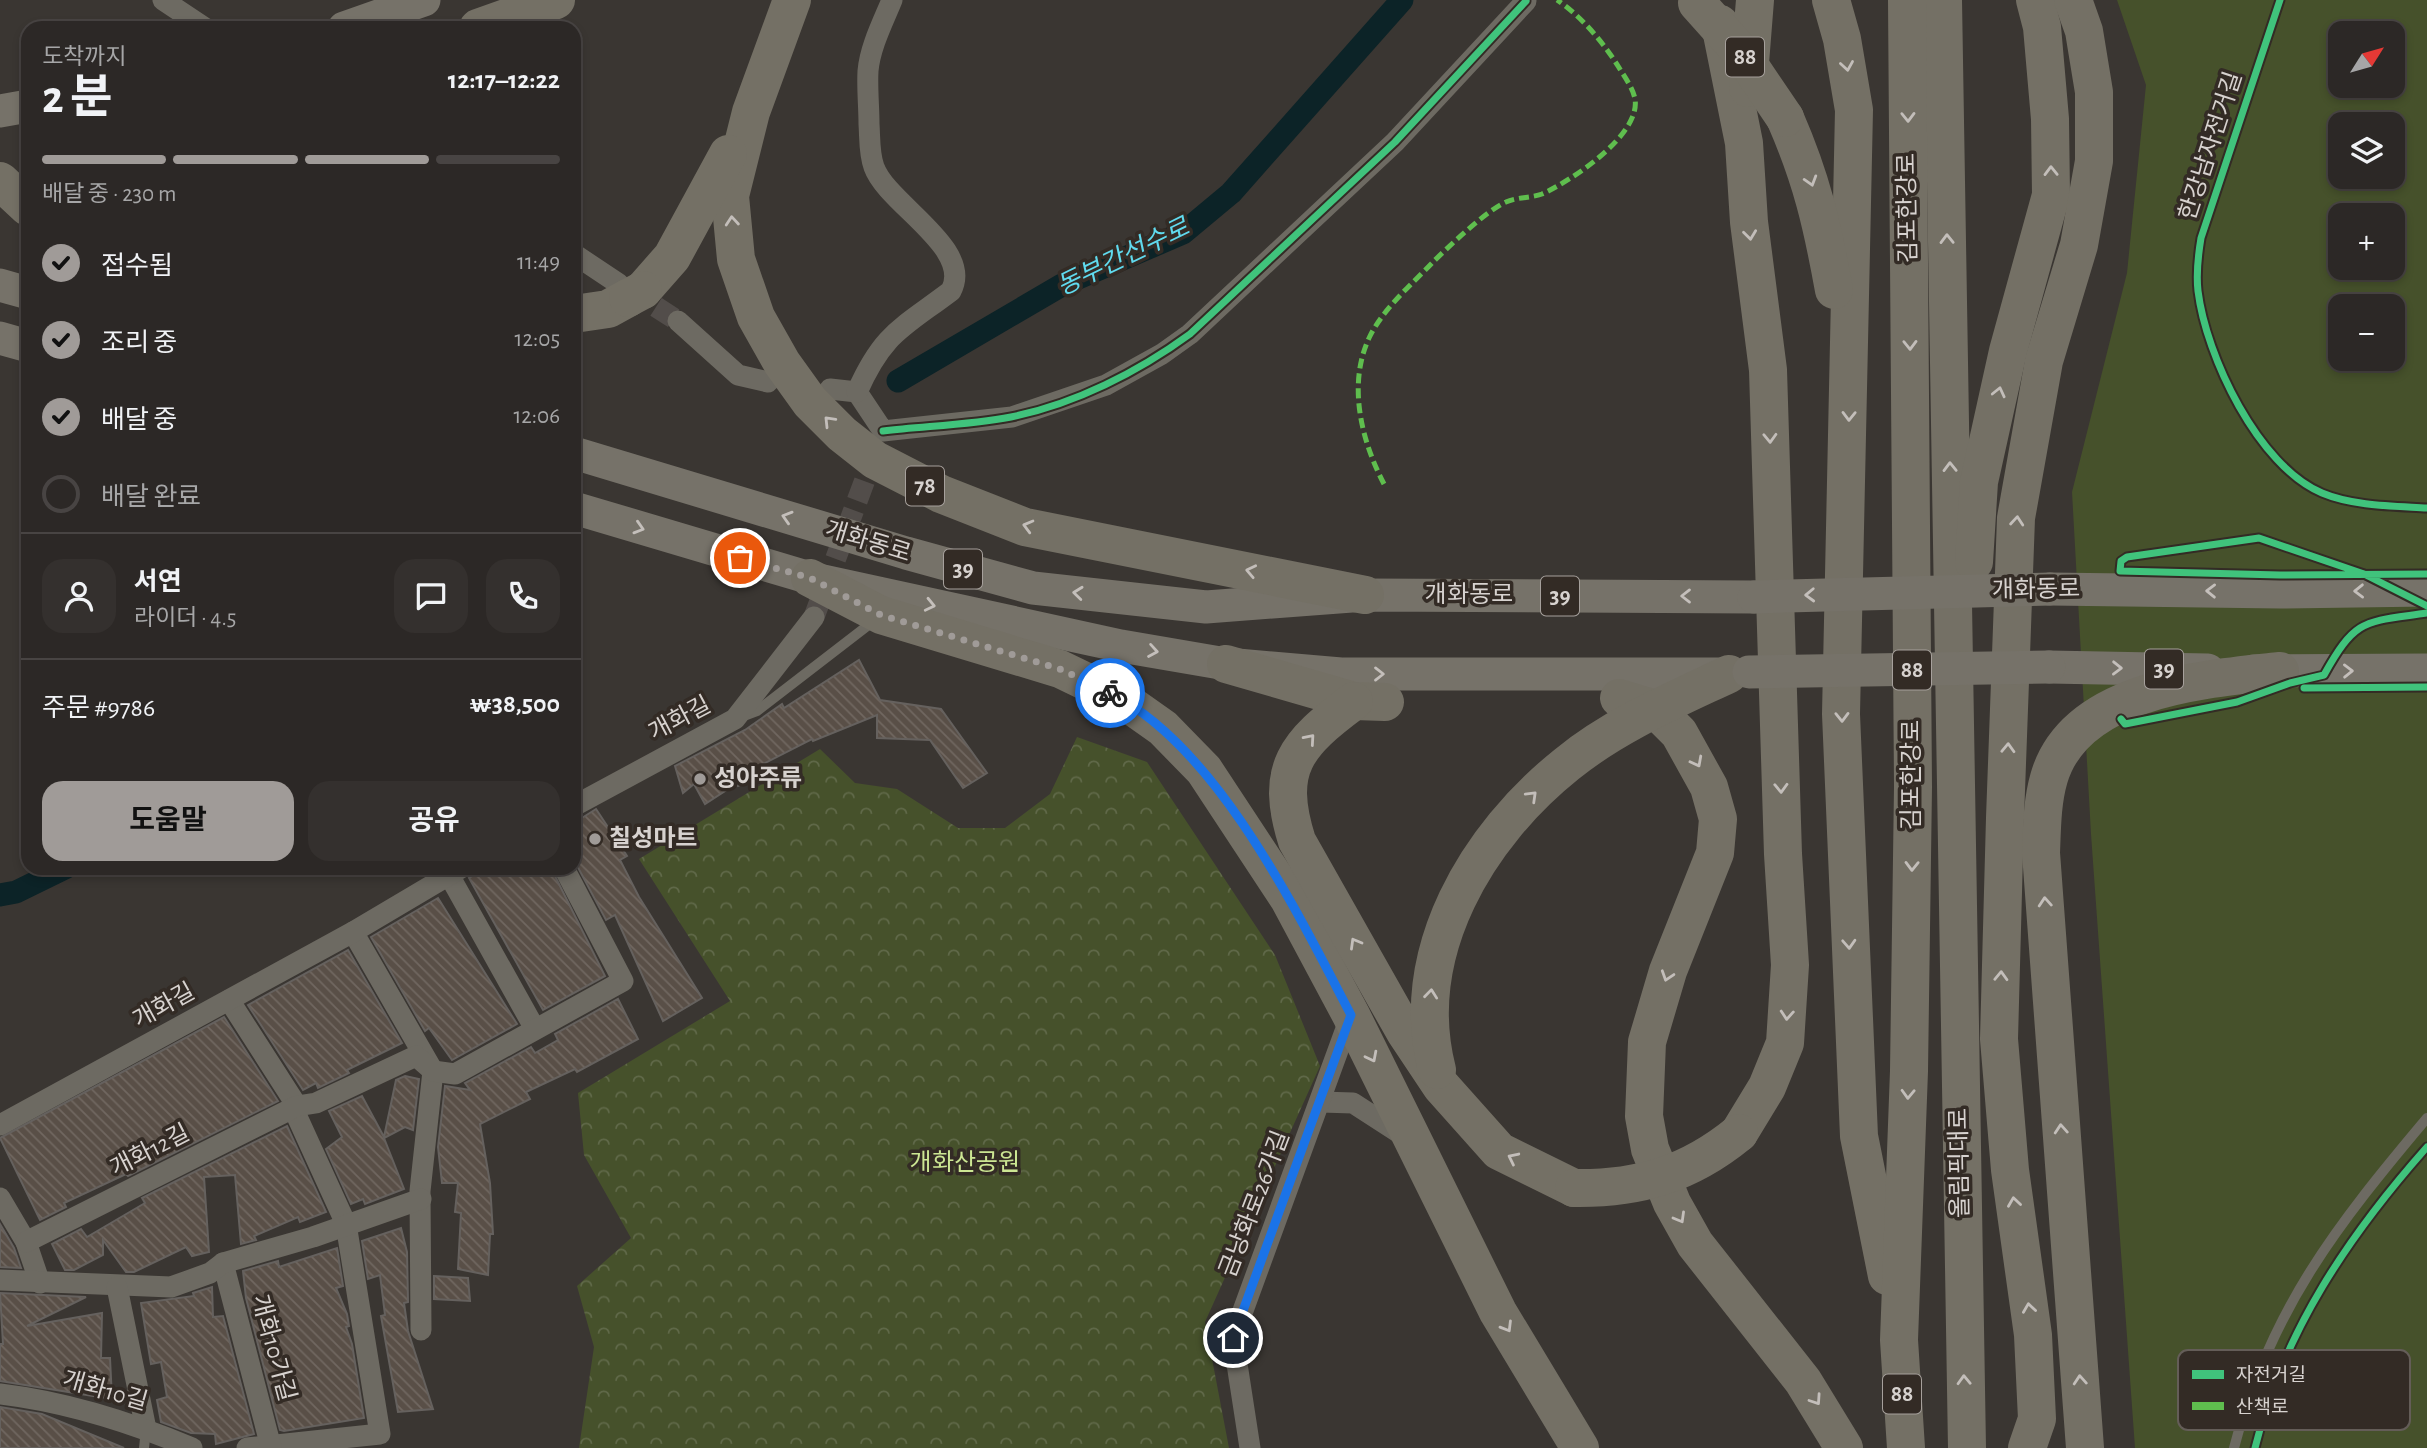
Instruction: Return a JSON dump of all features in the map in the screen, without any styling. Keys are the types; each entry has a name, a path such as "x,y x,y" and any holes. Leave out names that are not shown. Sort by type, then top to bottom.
{"highway":[{"path":"498,21 556,0"},
{"name":"78","path":"792,0 751,112 730,197 736,259 755,317 782,363 810,401 850,441 875,460 941,494 1025,527 1366,595"},
{"path":"1744,143 1755,0"},
{"path":"1831,0 1842,39 1854,110 1841,714 1848,916 1860,1136 1899,1340"},
{"name":"김포한강로","path":"1899,1340 1909,1071 1913,787 1907,0"},
{"name":"김포한강로","path":"1943,0 1955,878"},
{"path":"2027,1448 2037,1419 2033,1335 2010,1170 1999,1039 2016,518 2044,360 2079,245 2094,161 2094,92 2084,31 2073,0"},
{"path":"1226,664 1369,702 1327,720 1297,754 1286,783 1288,813 1297,841 1405,1032 1441,1086 1499,1152 1574,1188 1616,1188 1641,1184 1705,1157 1739,1133 1767,1087 1785,1043 1790,965 1783,854 1768,370 1749,222 1744,143 1726,43 1701,1"},
{"name":"88","path":"1701,1 1740,50 1785,118 1808,172 1819,210 1850,377"},
{"name":"88","path":"1955,878 1979,482 2008,351 2052,195 2050,119 2038,13"},
{"path":"581,313 608,309 672,257 751,112"},
{"path":"0,181 21,200"},
{"path":"810,578 881,615 1060,669 1122,699 1163,728 1204,769 1282,888 1351,1015 1498,1312 1580,1448"},
{"path":"2085,1448 2041,853 2043,808 2050,775 2070,740 2112,707 2191,680 2280,671"},
{"path":"1441,1086 1430,1040 1430,996 1440,945 1459,892 1491,841 1541,787 1577,757 1655,709 1739,673"},
{"path":"1619,698 1655,709 1679,733 1696,759 1709,787 1718,819 1715,853 1668,971 1647,1042 1644,1116 1650,1149 1672,1203 1695,1244 1803,1381 1844,1448"},
{"name":"올림픽대로","path":"1955,878 1967,1448"},
{"path":"1390,1093 1441,1164 1608,1448"},
{"name":"88","path":"1899,1340 1906,1448"}],"main road":[{"path":"364,21 424,0"},
{"path":"0,285 21,291"},
{"path":"0,338 21,344"},
{"name":"개화동로","path":"581,455 893,550 1033,588 1206,607 1366,595 1754,597 2050,589 2280,592 2427,590"},
{"name":"개화동로","path":"581,510 810,578 1121,646 1226,664 1340,674 1739,673 2049,667 2280,671 2427,670"}],"street":[{"path":"163,0 194,21"},
{"path":"857,392 879,349 891,334 951,292 956,283 956,272 942,245 882,182 874,167 870,148 868,69 892,0"},
{"path":"830,389 857,392 883,431 1012,417 1106,385 1162,355 1252,277 1395,142 1526,1"},
{"path":"581,258 630,290"},
{"path":"678,321 738,375 768,382"},
{"name":"개화길","path":"581,802 735,719 814,617"},
{"name":"개화길","path":"0,1125 353,932 450,875"},
{"name":"개화길","path":"457,875 535,1030"},
{"name":"개화12길","path":"26,1242 297,1106 316,1103 416,1056 433,1071 455,1074 622,981 568,875"},
{"path":"353,932 433,1071 421,1199 421,1330"},
{"path":"229,1000 297,1106 294,1110 346,1224 380,1434 247,1448"},
{"name":"금낭화로26가길","path":"1250,1448 1233,1338 1351,1015"},
{"path":"1321,1102 1353,1103 1385,1121 1415,1144"},
{"path":"0,1198 26,1242 40,1283"},
{"path":"0,1280 117,1287 171,1287 210,1273 223,1263 421,1199"},
{"name":"개화10가길","path":"223,1263 271,1447"},
{"path":"117,1287 145,1438"},
{"name":"개화10길","path":"0,1395 33,1398 145,1438 192,1448"}],"lane":[{"path":"735,719 757,711 881,615"},
{"path":"2267,1350 2308,1271 2352,1211 2427,1118"},
{"path":"2234,1448 2239,1430"}],"green space":[{"path":"2117,0 2427,0 2427,1448 2135,1448 2091,834 2072,492 2127,273 2146,85"},
{"name":"개화산공원","path":"1077,737 1147,762 1275,955 1320,1066 1205,1322 1229,1448 579,1448 594,1347 577,1286 631,1238 584,1155 578,1093 730,1001 639,859 820,749 855,783 897,789 958,828 1005,828 1050,794"}],"building":[{"path":"859,660 880,700 941,709 987,773 963,788 930,740 877,738 877,715 813,741 812,739 763,764 767,771 738,786 736,784 705,804 694,784 683,793 675,766 745,730 782,704 784,708"},
{"path":"596,809 627,856 620,860 639,897 702,998 663,1021 615,915 606,920 581,873 581,819"},
{"path":"474,875 554,875 605,976 543,1010 469,878"},
{"path":"438,898 517,1024 452,1060 429,1028 425,1031 371,937"},
{"path":"348,950 402,1043 347,1070 349,1073 318,1088 316,1083 303,1090 248,1005"},
{"path":"618,999 638,1039 577,1072 575,1069 526,1092 530,1099 480,1124 490,1183 493,1234 490,1234 488,1275 458,1269 461,1213 455,1212 458,1183 442,1183 438,1147 445,1086 470,1090 465,1083 531,1047 535,1053 558,1040 555,1034"},
{"path":"224,1017 278,1101 128,1176 126,1174 64,1203 66,1207 40,1220 0,1138"},
{"path":"405,1076 419,1079 413,1130 405,1127 384,1138 404,1189 365,1204 363,1199 351,1204 326,1149 342,1137 329,1111 362,1096 384,1137 396,1080"},
{"path":"287,1126 326,1212 300,1222 298,1217 254,1236 256,1240 241,1244 235,1175 204,1177 209,1252 192,1256 186,1247 134,1272 126,1272 103,1240 103,1255 74,1270 65,1270 52,1244 81,1229 87,1237 145,1203 142,1198"},
{"path":"0,1224 14,1248 21,1268 0,1267"},
{"path":"401,1228 407,1252 408,1302 404,1303 408,1331 433,1409 398,1412 381,1316 385,1315 380,1275 368,1279 362,1241"},
{"path":"337,1248 343,1286 336,1288 347,1314 349,1326 346,1327 352,1344 364,1418 280,1430 246,1298 243,1271 278,1261 279,1267"},
{"path":"434,1276 468,1278 470,1301 434,1299"},
{"path":"212,1287 213,1317 223,1316 254,1434 216,1444 215,1434 191,1433 161,1422 157,1400 167,1397 161,1362 151,1364 141,1303 194,1296 193,1293"},
{"path":"0,1293 86,1297 27,1326 102,1313 101,1358 110,1358 112,1399 0,1381 0,1344 3,1344"},
{"path":"0,1407 42,1414 124,1448 0,1448"}],"waterway":[{"name":"동부간선수로","path":"898,381 1062,285 1183,233 1231,193 1402,0"},
{"name":"동부간선수로","path":"0,895 16,892 51,875"}],"tunnel":[{"path":"630,290 678,321"},
{"path":"814,617 876,450"}],"marked path":[{"path":"1384,484 1363,430 1358,392 1363,354 1376,326 1407,288 1478,221 1506,202 1542,194 1586,168 1616,141 1634,113 1635,99 1632,91 1612,57 1583,22 1557,0"}],"cycle path":[{"name":"한강남자전거길","path":"2280,0 2201,238 2197,278 2203,317 2224,376 2239,406 2277,459 2299,479 2322,493 2347,501 2427,508"},
{"path":"883,431 979,422 1035,411 1105,385 1170,348 1190,334 1395,142 1526,1"},
{"path":"2427,574 2280,575 2120,571 2121,561 2127,557 2259,538 2364,574 2427,606"},
{"path":"2121,719 2125,724 2237,702 2290,683 2324,675 2354,632 2376,621 2427,613"},
{"path":"2304,688 2427,687"},
{"path":"2289,1350 2322,1287 2346,1250 2398,1180 2427,1147"},
{"path":"2255,1448 2260,1430"}],"way so far":[{"path":"740,558 810,578 881,615 1060,669 1110,693"}],"place":[{"name":"성아주류","path":"700,779"},
{"name":"칠성마트","path":"595,839"}],"route":[{"path":"1110,693 1163,728 1204,769 1289,899 1351,1015 1233,1338"}]}
